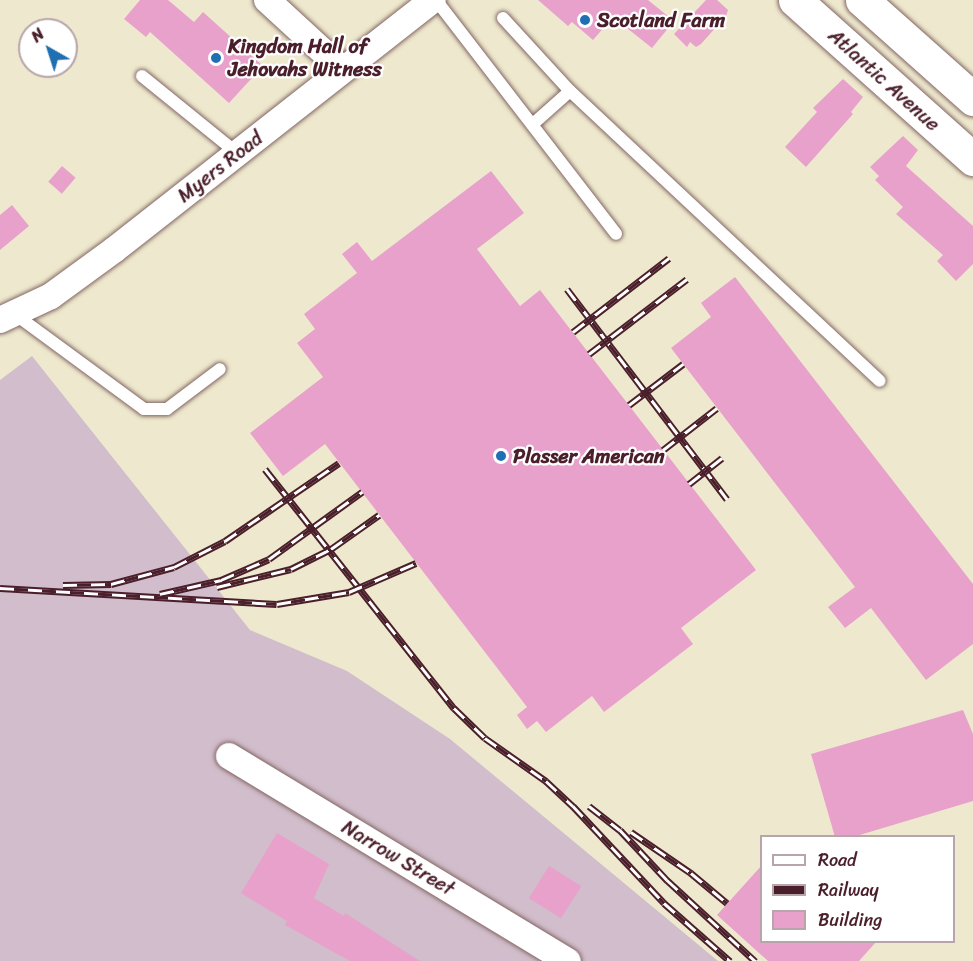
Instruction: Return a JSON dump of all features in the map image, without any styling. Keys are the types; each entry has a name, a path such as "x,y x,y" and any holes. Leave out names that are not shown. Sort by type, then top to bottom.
{"main road":[{"name":"Atlantic Avenue","path":"795,0 973,159"},
{"path":"862,0 973,99"}],"street":[{"path":"267,0 344,70"},
{"name":"Myers Road","path":"4,311 51,296 434,0"},
{"name":"Narrow Street","path":"229,756 567,961"}],"lane":[{"path":"434,0 533,124 616,234"},
{"path":"503,18 570,91 880,381"},
{"path":"142,76 237,153"},
{"path":"533,124 570,91"},
{"path":"4,311 144,409 167,409 220,369"}],"shaded area":[{"path":"32,356 250,630 347,671 450,739 718,961 0,961 0,380"}],"building":[{"name":"Kingdom Hall of Jehovahs Witness","path":"140,0 168,0 194,22 203,12 263,66 229,103 150,32 146,37 124,19"},
{"path":"538,0 648,0 674,21 652,48 613,17 593,40 572,22 568,26"},
{"path":"706,0 717,0 728,10 726,16 701,44 696,47 690,42 687,47 674,34"},
{"path":"843,79 863,97 851,112 853,114 806,167 785,147 817,112 813,108"},
{"path":"903,136 918,150 906,166 973,226 973,264 956,281 937,261 943,255 896,214 903,207 875,180 879,176 870,167"},
{"path":"62,166 76,178 62,194 48,182"},
{"name":"Plasser American","path":"491,171 524,213 477,249 520,306 540,290 756,570 681,628 693,644 604,712 592,696 546,732 537,721 527,729 517,715 527,707 325,444 283,476 250,433 323,377 297,343 315,329 304,314 357,273 342,254 357,242 372,261"},
{"path":"12,205 29,226 0,250 0,215"},
{"path":"735,277 973,584 973,644 926,680 871,608 845,628 828,607 855,587 671,348 711,317 701,303"},
{"path":"963,710 973,734 973,801 860,835 834,835 811,754"},
{"path":"277,833 329,864 314,898 344,916 345,913 420,961 350,961 285,925 287,921 241,893"},
{"path":"549,866 581,886 561,918 529,898"},
{"path":"760,867 760,943 875,943 859,961 768,961 717,915"}],"railway":[{"path":"573,332 669,258"},
{"path":"589,354 687,279"},
{"path":"567,289 727,499"},
{"path":"629,405 683,364"},
{"path":"663,450 717,408"},
{"path":"689,484 722,458"},
{"path":"63,585 111,584 174,567 225,541 339,463"},
{"path":"265,469 454,708 485,738 546,781 573,806 664,903 730,961"},
{"path":"160,594 221,580 269,559 362,492"},
{"path":"217,587 291,569 331,549 379,515"},
{"path":"0,588 277,604 349,592 416,563"},
{"path":"589,806 620,830 667,880 755,961"},
{"path":"631,832 691,873 727,903"}],"place":[{"name":"Scotland Farm","path":"585,20"},
{"name":"Kingdom Hall of Jehovahs Witness","path":"216,58"},
{"name":"Plasser American","path":"501,456"}]}
